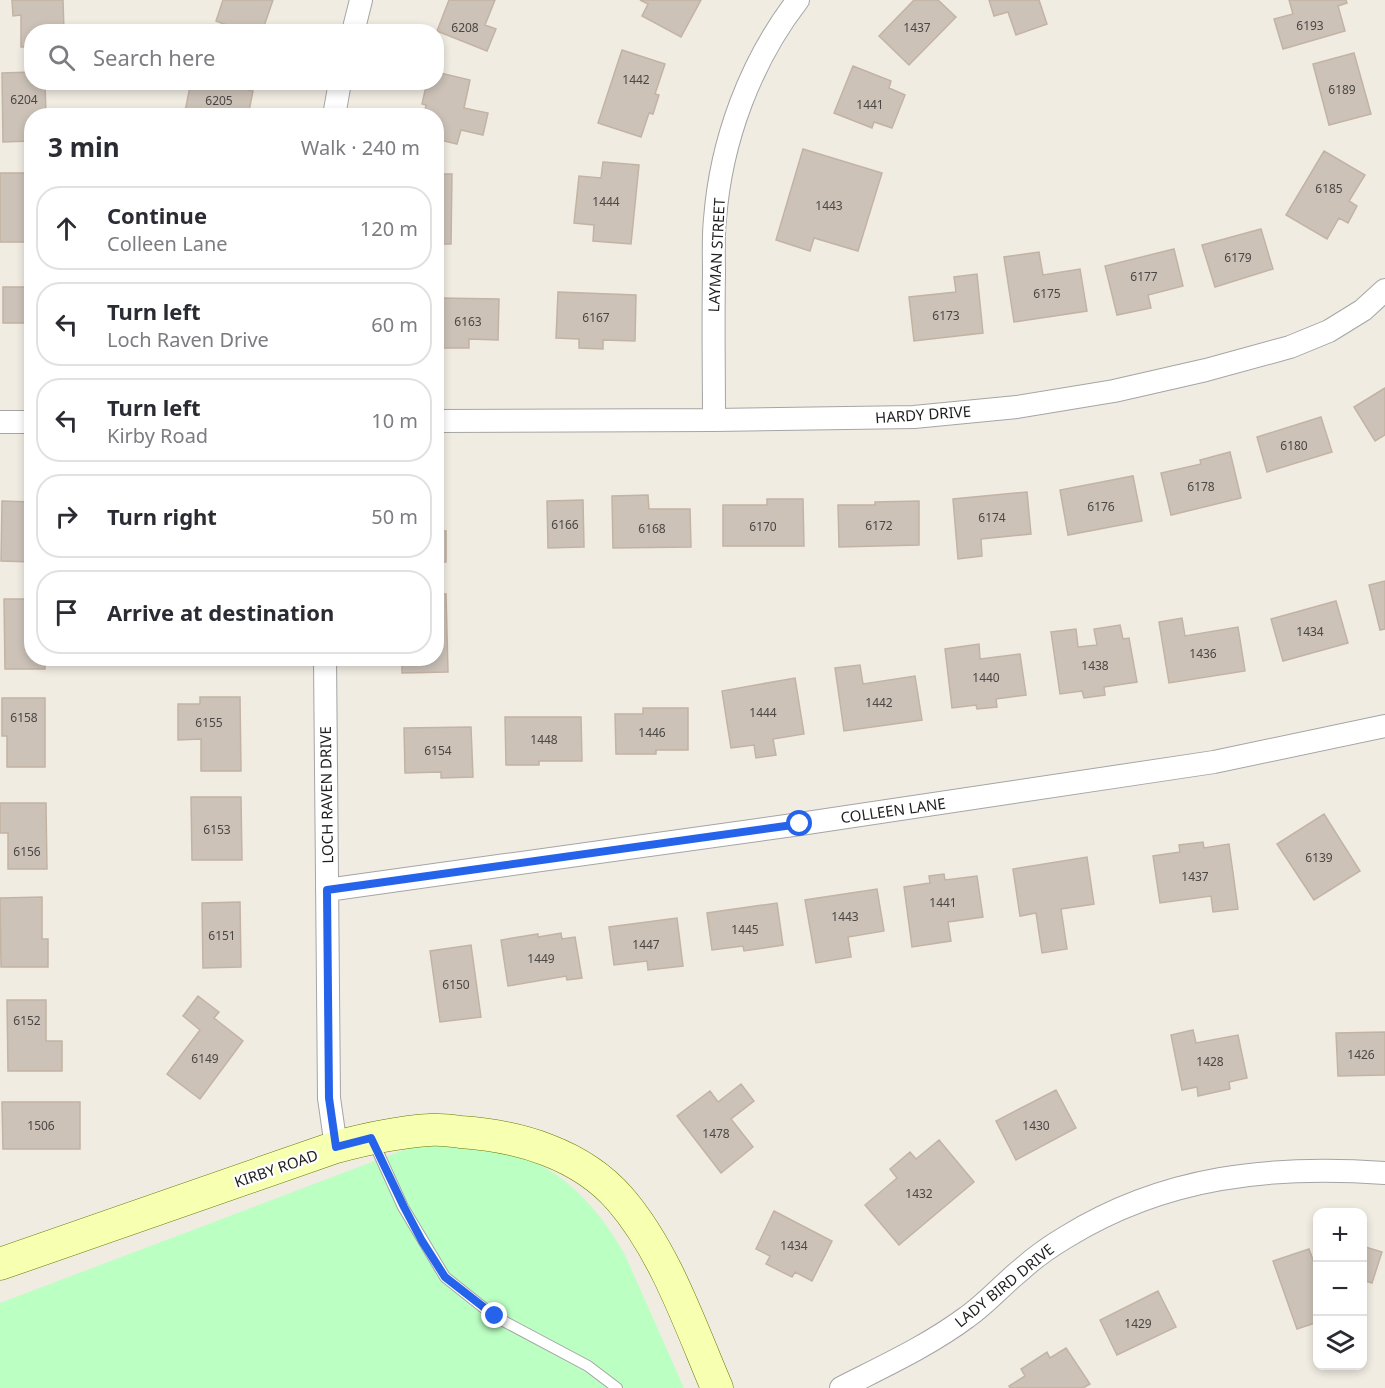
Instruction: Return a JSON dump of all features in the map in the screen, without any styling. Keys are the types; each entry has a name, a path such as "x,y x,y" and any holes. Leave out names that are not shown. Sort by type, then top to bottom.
{"main road":[{"name":"KIRBY ROAD","path":"0,1264 336,1147 371,1138 430,1130 478,1133 528,1143 560,1154 591,1173 619,1198 641,1227 671,1281 717,1388"}],"street":[{"path":"354,24 361,0"},
{"name":"LAYMAN STREET","path":"714,420 715,219 722,167 737,113 759,62 787,14 798,0"},
{"path":"335,108 338,90"},
{"name":"HARDY DRIVE","path":"444,421 914,417 1017,407 1114,391 1206,370 1290,347 1329,331 1363,310 1385,290"},
{"path":"0,422 24,422"},
{"name":"LOCH RAVEN DRIVE","path":"325,666 329,1098 336,1147"},
{"name":"COLLEEN LANE","path":"327,890 800,824 1214,762 1385,726"},
{"name":"LADY BIRD DRIVE","path":"841,1388 928,1344 969,1316 1048,1249 1114,1211 1164,1192 1218,1178 1276,1171 1343,1170 1385,1173"}],"lane":[{"path":"371,1138 422,1241 445,1277 495,1316 588,1366 617,1388"}],"green space":[{"path":"464,1144 516,1156 539,1165 555,1174 583,1197 606,1225 625,1255 684,1388 0,1388 0,1303 414,1146"}],"building":[{"path":"12,0 63,0 64,24 24,24 24,47 21,47 21,15 13,16"},
{"path":"223,0 273,0 265,24 224,24 216,21"},
{"path":"449,0 495,0 485,25 496,29 487,51 444,34 444,24 440,24"},
{"path":"640,0 701,0 681,37 642,16 648,4"},
{"path":"914,0 938,0 956,17 909,65 879,36"},
{"path":"989,0 1039,0 1047,24 1016,35 1008,12 994,16"},
{"path":"1289,0 1346,0 1347,3 1338,6 1345,31 1283,49 1274,19 1293,14"},
{"path":"622,50 665,64 655,94 659,95 653,114 649,113 641,137 598,123"},
{"path":"1354,53 1371,114 1329,125 1313,64"},
{"path":"853,66 891,81 889,88 905,95 892,128 874,122 872,128 834,113"},
{"path":"24,72 24,90 45,90 46,108 24,108 24,141 3,142 2,73"},
{"path":"444,74 470,80 464,108 488,113 483,135 461,130 457,144 444,141 444,108 425,108 426,105 422,104 425,90 444,90"},
{"path":"189,90 253,91 250,108 186,108"},
{"path":"803,149 882,173 858,251 814,238 810,251 776,240"},
{"path":"1324,151 1365,175 1349,201 1357,206 1348,223 1339,218 1327,239 1286,215"},
{"path":"603,162 639,165 631,244 593,241 594,225 574,223 579,176 601,178"},
{"path":"0,173 24,173 24,242 0,242"},
{"path":"444,174 452,174 451,244 444,244"},
{"path":"1261,229 1273,269 1215,287 1202,245"},
{"path":"1174,249 1183,286 1148,295 1151,308 1117,315 1105,266"},
{"path":"1039,252 1043,275 1080,269 1087,311 1014,322 1004,257"},
{"path":"977,274 983,333 914,341 909,297 956,292 954,277"},
{"path":"3,287 24,287 24,323 3,323"},
{"path":"558,292 636,295 635,341 603,340 603,349 579,348 579,339 556,338"},
{"path":"444,298 499,299 498,340 469,339 469,348 444,348"},
{"path":"1385,388 1385,435 1375,441 1354,407"},
{"path":"1321,417 1332,452 1267,472 1257,437"},
{"path":"1230,452 1241,498 1171,515 1161,473 1201,464 1200,460"},
{"path":"1133,476 1142,521 1068,535 1060,490"},
{"path":"1027,492 1031,534 981,539 982,556 958,559 953,499"},
{"path":"648,495 649,509 690,509 691,547 613,548 612,496"},
{"path":"767,499 803,499 804,546 723,546 723,505 767,505"},
{"path":"583,500 584,547 548,548 547,501"},
{"path":"2,501 24,502 24,562 1,561"},
{"path":"919,501 919,545 839,547 838,505 875,505 875,502"},
{"path":"444,531 446,531 446,562 444,562"},
{"path":"1385,581 1385,629 1380,630 1369,585"},
{"path":"444,594 446,594 448,672 402,673 402,666 444,666"},
{"path":"4,599 24,599 24,666 45,666 45,669 5,669"},
{"path":"1336,601 1348,643 1283,661 1271,619"},
{"path":"1182,618 1185,636 1238,627 1245,671 1169,683 1159,622"},
{"path":"1120,625 1123,639 1129,638 1137,682 1104,687 1105,695 1084,698 1082,691 1060,694 1051,632 1076,629 1078,647 1097,645 1094,629"},
{"path":"979,644 980,659 1020,654 1026,695 996,699 997,707 977,709 976,705 952,708 945,649"},
{"path":"860,665 863,684 915,676 922,720 844,731 835,668"},
{"path":"795,678 804,734 773,739 776,755 756,758 754,745 731,748 722,691"},
{"path":"200,697 240,697 241,771 201,771 201,739 178,740 178,704 200,704"},
{"path":"2,698 45,698 45,767 7,767 7,736 2,736"},
{"path":"643,708 688,708 688,750 656,750 656,754 616,754 615,714 643,714"},
{"path":"505,717 581,717 582,761 539,761 539,765 506,765"},
{"path":"471,727 473,777 441,778 441,772 405,773 404,728"},
{"path":"191,797 241,797 242,860 192,860"},
{"path":"0,803 46,803 47,869 8,869 8,833 0,833"},
{"path":"1324,814 1360,871 1314,900 1277,844"},
{"path":"1203,842 1204,848 1229,844 1238,909 1213,912 1211,896 1160,903 1153,856 1180,852 1179,845"},
{"path":"1087,857 1094,904 1061,909 1067,949 1042,953 1036,913 1020,916 1013,869"},
{"path":"944,874 945,880 977,876 983,917 948,922 951,941 912,947 904,887 930,883 929,876"},
{"path":"877,889 884,931 848,937 851,957 816,963 805,900"},
{"path":"42,897 42,939 48,939 48,967 1,967 0,898"},
{"path":"240,902 241,967 203,968 202,903"},
{"path":"777,903 783,945 744,951 743,946 712,950 707,913"},
{"path":"677,918 683,966 648,970 647,961 614,965 609,927"},
{"path":"561,933 562,939 575,937 582,978 567,980 566,976 508,986 501,940"},
{"path":"471,945 481,1017 440,1022 430,951"},
{"path":"198,996 219,1012 214,1018 243,1041 200,1099 167,1074 200,1030 183,1016"},
{"path":"7,1000 46,1000 46,1041 62,1041 62,1071 8,1071"},
{"path":"1193,1030 1196,1043 1238,1035 1247,1078 1229,1082 1230,1089 1198,1096 1197,1087 1182,1090 1171,1035"},
{"path":"1385,1032 1385,1075 1338,1076 1336,1033"},
{"path":"741,1084 754,1101 731,1119 753,1147 721,1173 677,1116 710,1091 718,1102"},
{"path":"1056,1090 1076,1128 1016,1160 996,1121"},
{"path":"2,1102 80,1102 80,1149 3,1149"},
{"path":"939,1140 974,1182 899,1245 865,1205 897,1178 890,1169 910,1152 916,1159"},
{"path":"774,1211 832,1241 812,1281 795,1272 792,1277 766,1264 770,1256 756,1249"},
{"path":"1367,1248 1382,1252 1372,1283 1367,1282"},
{"path":"1309,1249 1313,1260 1313,1324 1297,1329 1273,1261"},
{"path":"1158,1291 1176,1327 1117,1355 1100,1320"},
{"path":"1066,1348 1090,1384 1083,1388 1010,1388 1009,1386 1025,1376 1021,1369 1047,1352 1050,1358"}],"route":[{"path":"495,1316 445,1277 422,1241 371,1138 336,1147 329,1098 327,890 800,824"}]}
